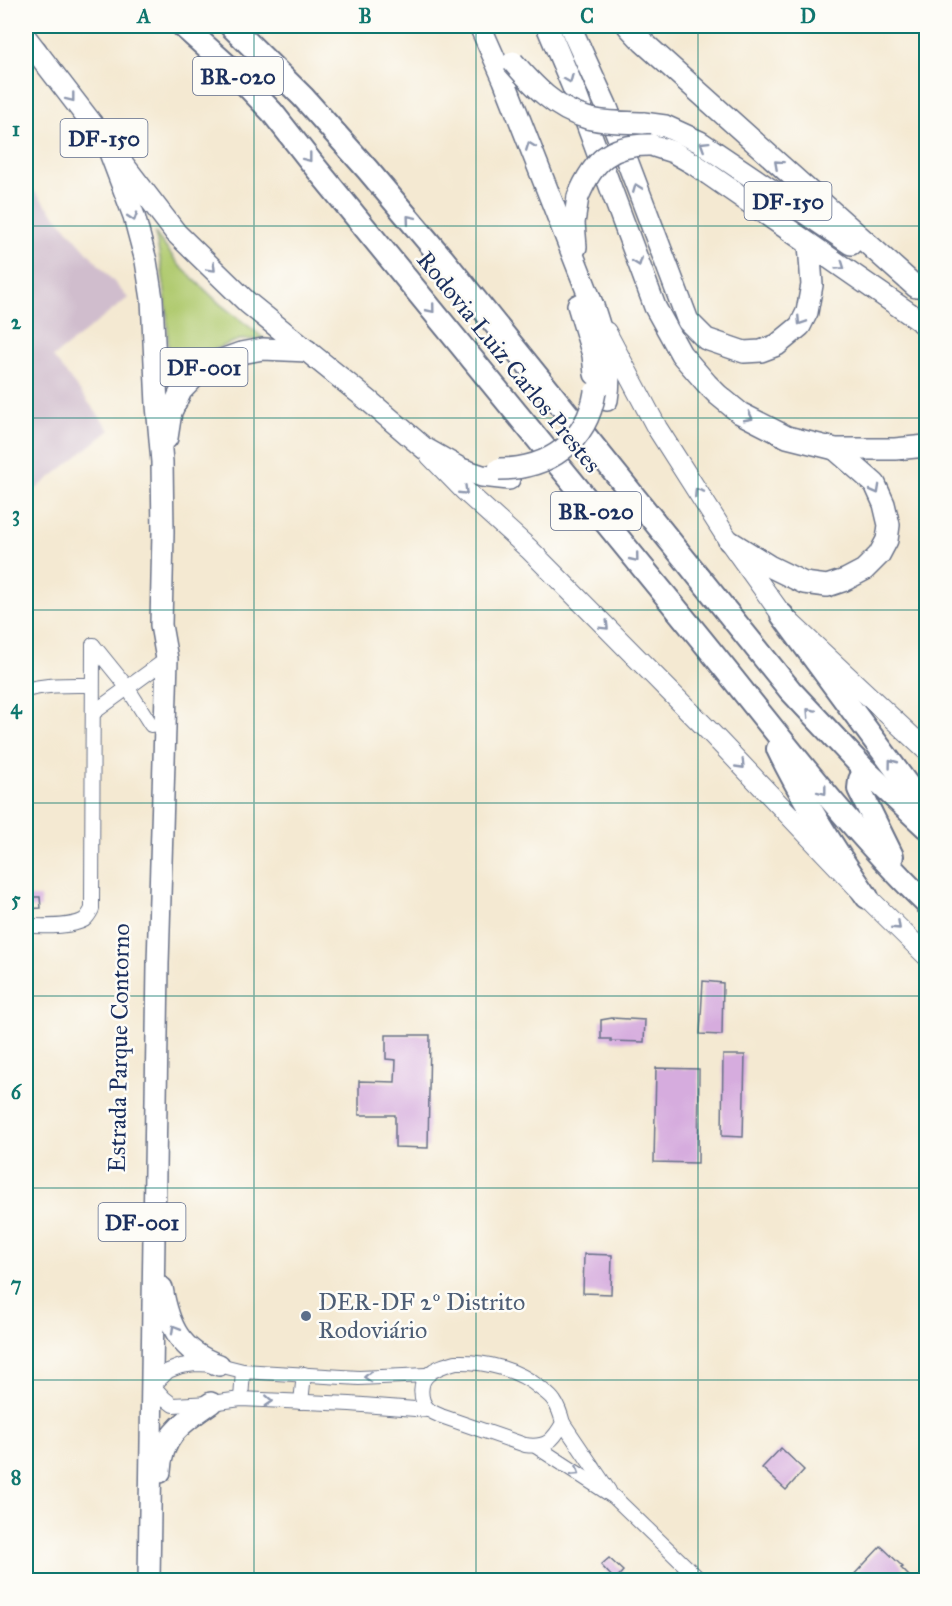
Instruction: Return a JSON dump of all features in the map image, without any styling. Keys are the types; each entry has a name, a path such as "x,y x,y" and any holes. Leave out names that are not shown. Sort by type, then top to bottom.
{"highway":[{"name":"Rodovia Luiz Carlos Prestes","path":"183,26 231,69 272,112 837,808 927,903"},
{"name":"Rodovia Luiz Carlos Prestes","path":"231,26 303,97 442,258 790,690 865,770 927,827"},
{"path":"782,615 927,810"},
{"path":"763,714 808,807 867,897"},
{"path":"865,770 859,789 881,836 909,886"}],"main road":[{"name":"DF-150","path":"481,26 546,96 562,108 589,119 665,126 700,142 921,291"},
{"name":"DF-150","path":"29,44 176,233 248,303 424,448 461,469 482,476 504,474 528,477 561,462 577,450 589,436 597,424 601,396 610,382 608,361 593,306 481,26"},
{"path":"547,26 575,92 655,308 681,354 718,395 740,413 787,436 836,449 895,449 927,446"},
{"path":"570,26 606,105 688,321 706,339 744,352 760,351 777,345 800,326 807,312 812,285 809,244"},
{"path":"628,26 921,291"},
{"name":"Estrada Parque Contorno","path":"106,142 134,216 146,261 152,299 162,462 164,532 149,1581"},
{"name":"DF-150","path":"578,268 574,223 578,197 585,180 595,166 614,151 634,144 651,145 673,152 694,164 927,325"},
{"path":"551,201 558,248 583,320 601,396"},
{"path":"593,306 657,428 729,541 782,615 927,750"},
{"name":"Estrada Parque Contorno","path":"162,462 171,412 181,391 205,366 241,353 263,349 308,351"},
{"path":"369,401 462,457 504,474"},
{"path":"424,448 464,490 529,549 713,735 867,897 927,955"},
{"path":"729,541 769,566 804,583 827,585 845,580 864,570 879,555 887,540 889,525 884,504 875,484 836,449"},
{"name":"Estrada Parque Contorno","path":"138,1581 143,1354 143,1054 151,725 161,663"},
{"path":"154,1243 170,1323 190,1350 202,1359 219,1365"},
{"path":"141,1418 153,1386 147,1378 143,1354"},
{"path":"154,1581 160,1467 163,1453 168,1440 177,1429 211,1403"}],"street":[{"path":"26,926 77,923 84,920 92,909 93,645 127,687 151,725"},
{"path":"93,713 161,663"},
{"path":"26,690 60,685 92,685"},
{"path":"614,1497 537,1447 525,1445 428,1410 241,1399 173,1405 153,1386 168,1371 195,1364 219,1365 243,1371 358,1378 426,1375 456,1362 498,1366 536,1384 553,1398 563,1423 614,1497 700,1581"},
{"path":"241,1399 243,1371"},
{"path":"301,1402 304,1374"},
{"path":"426,1375 421,1391 428,1410"},
{"path":"537,1447 556,1436 563,1423"}],"shaded area":[{"path":"26,182 128,298 53,357 110,430 26,497"}],"green space":[{"path":"155,233 179,265 220,304 265,339 239,340 210,351 171,377 165,391 168,350 167,316 163,275"}],"building":[{"path":"26,897 40,897 41,908 26,909"},
{"path":"703,981 723,983 722,1035 700,1034"},
{"path":"612,1018 645,1020 644,1042 601,1039 601,1020"},
{"path":"386,1035 430,1035 428,1148 395,1147 395,1115 359,1115 359,1081 395,1082 396,1060 386,1059"},
{"path":"723,1055 745,1055 743,1137 722,1136"},
{"path":"656,1068 699,1069 698,1163 654,1162"},
{"path":"584,1254 612,1255 611,1294 583,1293"},
{"path":"781,1448 804,1470 786,1490 762,1468"},
{"path":"881,1546 914,1581 848,1581"},
{"path":"609,1558 623,1571 615,1580 601,1565"}],"place":[{"name":"DER-DF 2º Distrito Rodoviário","path":"306,1316"}]}
